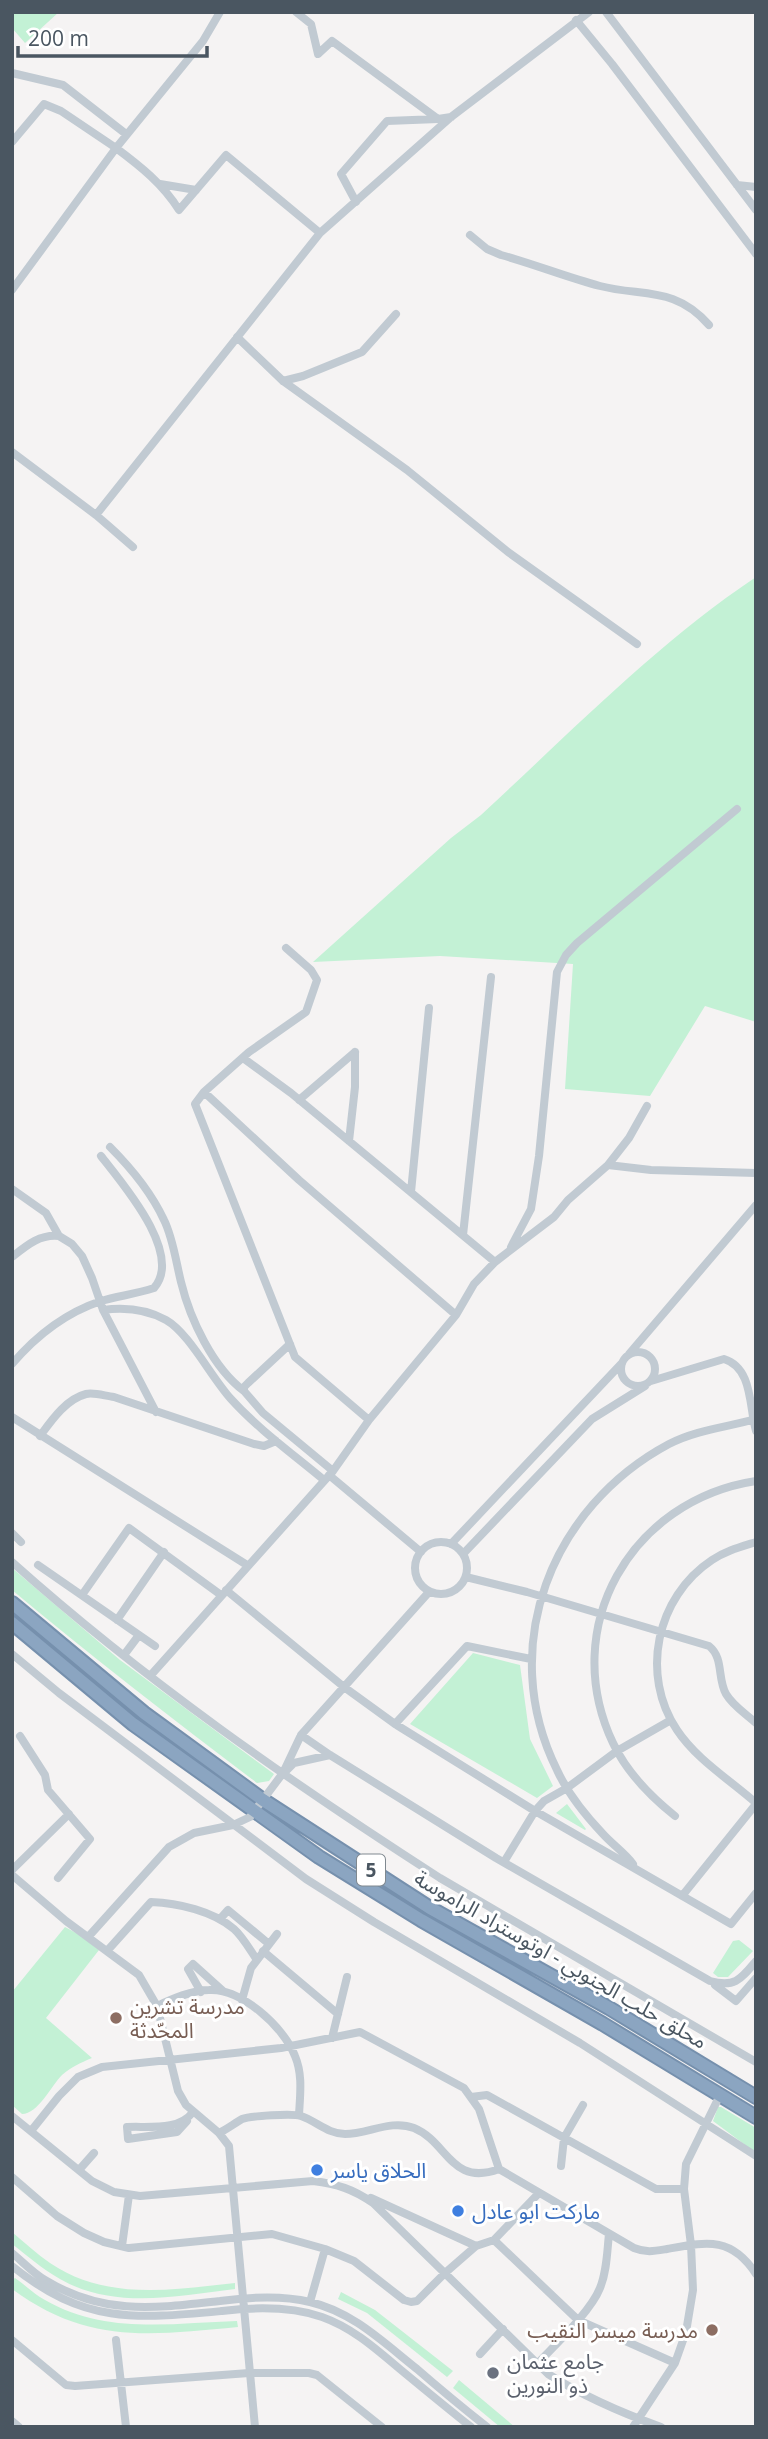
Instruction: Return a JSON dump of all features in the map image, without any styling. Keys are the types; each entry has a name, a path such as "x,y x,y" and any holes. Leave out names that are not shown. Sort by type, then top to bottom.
{"highway":[{"name":"محلق حلب الجنوبي - اوتوستراد الراموسة","path":"12,1603 144,1713 263,1800 430,1908 609,2008 756,2097"},
{"name":"محلق حلب الجنوبي - اوتوستراد الراموسة","path":"12,1623 133,1724 319,1857 421,1920 603,2024 756,2118"}],"street":[{"path":"12,290 126,134 203,41 220,12"},
{"path":"296,12 311,24 318,54 332,41 342,46 438,119"},
{"path":"96,515 320,233 451,117 589,12"},
{"path":"606,12 756,210"},
{"path":"576,20 756,254"},
{"path":"12,73 63,85 126,134"},
{"path":"12,142 44,104 61,111 116,148 160,184 179,210 226,155 320,233"},
{"path":"356,202 341,174 387,121 451,117"},
{"path":"160,184 196,190"},
{"path":"737,185 756,187"},
{"path":"470,235 486,249 500,255 601,286 670,296 700,314 709,325"},
{"path":"283,381 342,362 362,352 396,314"},
{"path":"237,337 283,381 407,470 508,552 637,644"},
{"path":"12,452 96,515 133,547"},
{"path":"510,1250 531,1209 539,1156 557,972 566,955 584,936 737,809"},
{"path":"286,948 317,980 306,1012 243,1058 204,1092 195,1104 295,1357 369,1420"},
{"path":"463,1235 491,977"},
{"path":"411,1192 429,1008"},
{"path":"299,1100 355,1052 355,1087 349,1141"},
{"path":"243,1058 299,1100 495,1262"},
{"path":"204,1092 299,1180 456,1315"},
{"path":"151,1675 329,1475 369,1420 456,1315 474,1284 495,1262 554,1217 568,1200 608,1166 647,1107"},
{"path":"110,1146 165,1220 182,1288 203,1339 221,1369 329,1475 421,1552"},
{"path":"12,1364 27,1347 63,1318 154,1288 158,1283 163,1261 157,1241 144,1214 101,1156"},
{"path":"608,1166 756,1173"},
{"path":"12,1189 46,1213 59,1236"},
{"path":"451,1544 622,1363 756,1205"},
{"path":"12,1257 47,1235 59,1236 72,1244 82,1256 101,1306 156,1412"},
{"path":"101,1306 138,1309 166,1320 181,1332 215,1382 233,1402 276,1441 329,1475"},
{"path":"244,1391 248,1383 290,1344"},
{"path":"463,1554 592,1419 648,1383 654,1376 655,1365 650,1356 639,1352 629,1354"},
{"path":"622,1363 621,1374 628,1384 639,1387 724,1359 732,1361 740,1368 747,1383 756,1431"},
{"path":"40,1436 57,1413 85,1394 114,1397 254,1444 264,1446 276,1441"},
{"path":"12,1417 247,1565"},
{"path":"636,1868 587,1816 567,1788 545,1745 533,1691 531,1659 532,1636 541,1596 571,1532 586,1511 625,1473 671,1443 697,1433 754,1420"},
{"path":"675,1816 636,1780 617,1751 605,1725 596,1685 596,1643 601,1614 623,1564 649,1532 665,1518 701,1496 756,1481"},
{"path":"82,1595 129,1528 224,1593 395,1724 535,1811 731,1924 756,1893"},
{"path":"12,1533 21,1542"},
{"path":"682,1896 756,1803 696,1753 671,1720 658,1680 657,1652 661,1631 674,1599 691,1577 725,1553 756,1542"},
{"path":"431,1544 451,1544 463,1554 467,1567 466,1577 454,1591 439,1594 429,1592 419,1584 415,1573 416,1558 431,1544"},
{"path":"117,1620 164,1552"},
{"path":"12,1562 151,1675 284,1773 440,1878 756,2062"},
{"path":"38,1565 155,1646"},
{"path":"466,1577 701,1642 716,1651 722,1684 728,1698 756,1723"},
{"path":"284,1773 301,1735 429,1592"},
{"path":"124,1655 139,1635"},
{"path":"395,1724 467,1646 531,1659"},
{"path":"12,1654 59,1693 306,1879 580,2043 756,2157"},
{"path":"504,1862 544,1801 567,1788 617,1751 671,1720"},
{"path":"301,1735 504,1862 710,1981 736,2001 756,1978"},
{"path":"20,1736 44,1775 48,1790 90,1839 58,1878"},
{"path":"89,1936 169,1847 194,1833 245,1821 294,1763 330,1755"},
{"path":"69,1814 12,1872 66,1921 139,1975 157,2006 178,2091 186,2105 219,2133 229,2146 255,2427"},
{"path":"107,1951 151,1902 165,1903 220,1919 236,1930 257,1960"},
{"path":"220,1919 228,1910 338,2014"},
{"path":"242,2000 251,1968 277,1934"},
{"path":"710,1981 724,1985 736,1982 756,1961"},
{"path":"201,1992 188,1969 193,1964 225,1993"},
{"path":"332,2038 347,1977"},
{"path":"157,2006 209,1990 242,2000 269,2018 291,2046 300,2077 299,2115"},
{"path":"31,2131 78,2077 102,2067 291,2046 360,2032 464,2088 479,2109 499,2169 643,2252 691,2245 721,2246 735,2249 756,2274"},
{"path":"471,2097 487,2095 656,2189 684,2189"},
{"path":"635,2422 676,2363 686,2332 693,2290 684,2189 686,2164 720,2095"},
{"path":"561,2166 564,2138 583,2105"},
{"path":"187,2120 173,2125 127,2127 128,2139 177,2132 187,2120 193,2112"},
{"path":"219,2133 243,2118 299,2115 325,2129 347,2134 402,2125 427,2136 459,2168 478,2175 499,2169"},
{"path":"12,2116 92,2181 114,2192 129,2195 313,2181 335,2183 356,2190 476,2246"},
{"path":"79,2171 94,2152"},
{"path":"12,2177 57,2216 104,2242 130,2248 237,2236 272,2235 325,2249 354,2261 404,2300 411,2302 417,2301 476,2246 494,2240 539,2193"},
{"path":"356,2190 373,2203 548,2374 635,2422 661,2427"},
{"path":"122,2246 129,2195"},
{"path":"538,2363 578,2320 599,2292 604,2278 609,2234"},
{"path":"494,2240 578,2320 676,2363"},
{"path":"310,2302 325,2249"},
{"path":"12,2253 15,2266 38,2287 61,2299 111,2315 157,2317 265,2308 320,2316 358,2335 471,2427"},
{"path":"15,2266 88,2300 112,2306 158,2308 270,2297 310,2302 343,2314 366,2327 487,2427"},
{"path":"480,2354 503,2329"},
{"path":"12,2340 66,2385 306,2372 317,2375 382,2427"},
{"path":"116,2340 125,2427"},
{"path":"404,2373 411,2364"},
{"path":"12,2421 19,2427"}],"green space":[{"path":"12,12 59,12 25,43 12,28"},
{"path":"756,577 756,1022 705,1006 650,1096 565,1089 573,964 440,956 313,962 451,838 481,815 649,660 719,603"},
{"path":"12,1568 120,1660 274,1774 269,1781 257,1783 42,1615 12,1590"},
{"path":"473,1653 520,1665 530,1739 553,1786 537,1798 410,1724"},
{"path":"567,1804 586,1829 585,1830 556,1813"},
{"path":"65,1927 99,1950 46,2018 92,2058 65,2072 39,2105 22,2114 12,2105 12,1992"},
{"path":"739,1940 753,1951 728,1977 718,1977 713,1973 733,1941"},
{"path":"718,2107 756,2128 756,2153 713,2121"},
{"path":"12,2232 50,2263 71,2275 94,2283 117,2288 164,2290 235,2283 235,2289 146,2298 102,2295 81,2289 47,2271 12,2244"},
{"path":"15,2278 45,2300 91,2318 139,2324 237,2321 238,2327 148,2333 94,2328 67,2320 40,2307 12,2289 12,2280"},
{"path":"341,2292 375,2310 453,2371 447,2377 367,2313 338,2299"},
{"path":"459,2380 515,2427 500,2427 453,2388"}],"place":[{"name":"مدرسة تشرين المحّدثة","path":"116,2018"},
{"name":"الحلاق ياسر","path":"317,2170"},
{"name":"ماركت ابو عادل","path":"458,2211"},
{"name":"مدرسة ميسر النقيب","path":"712,2330"},
{"name":"جامع عثمان ذو النورين","path":"493,2373"}]}
